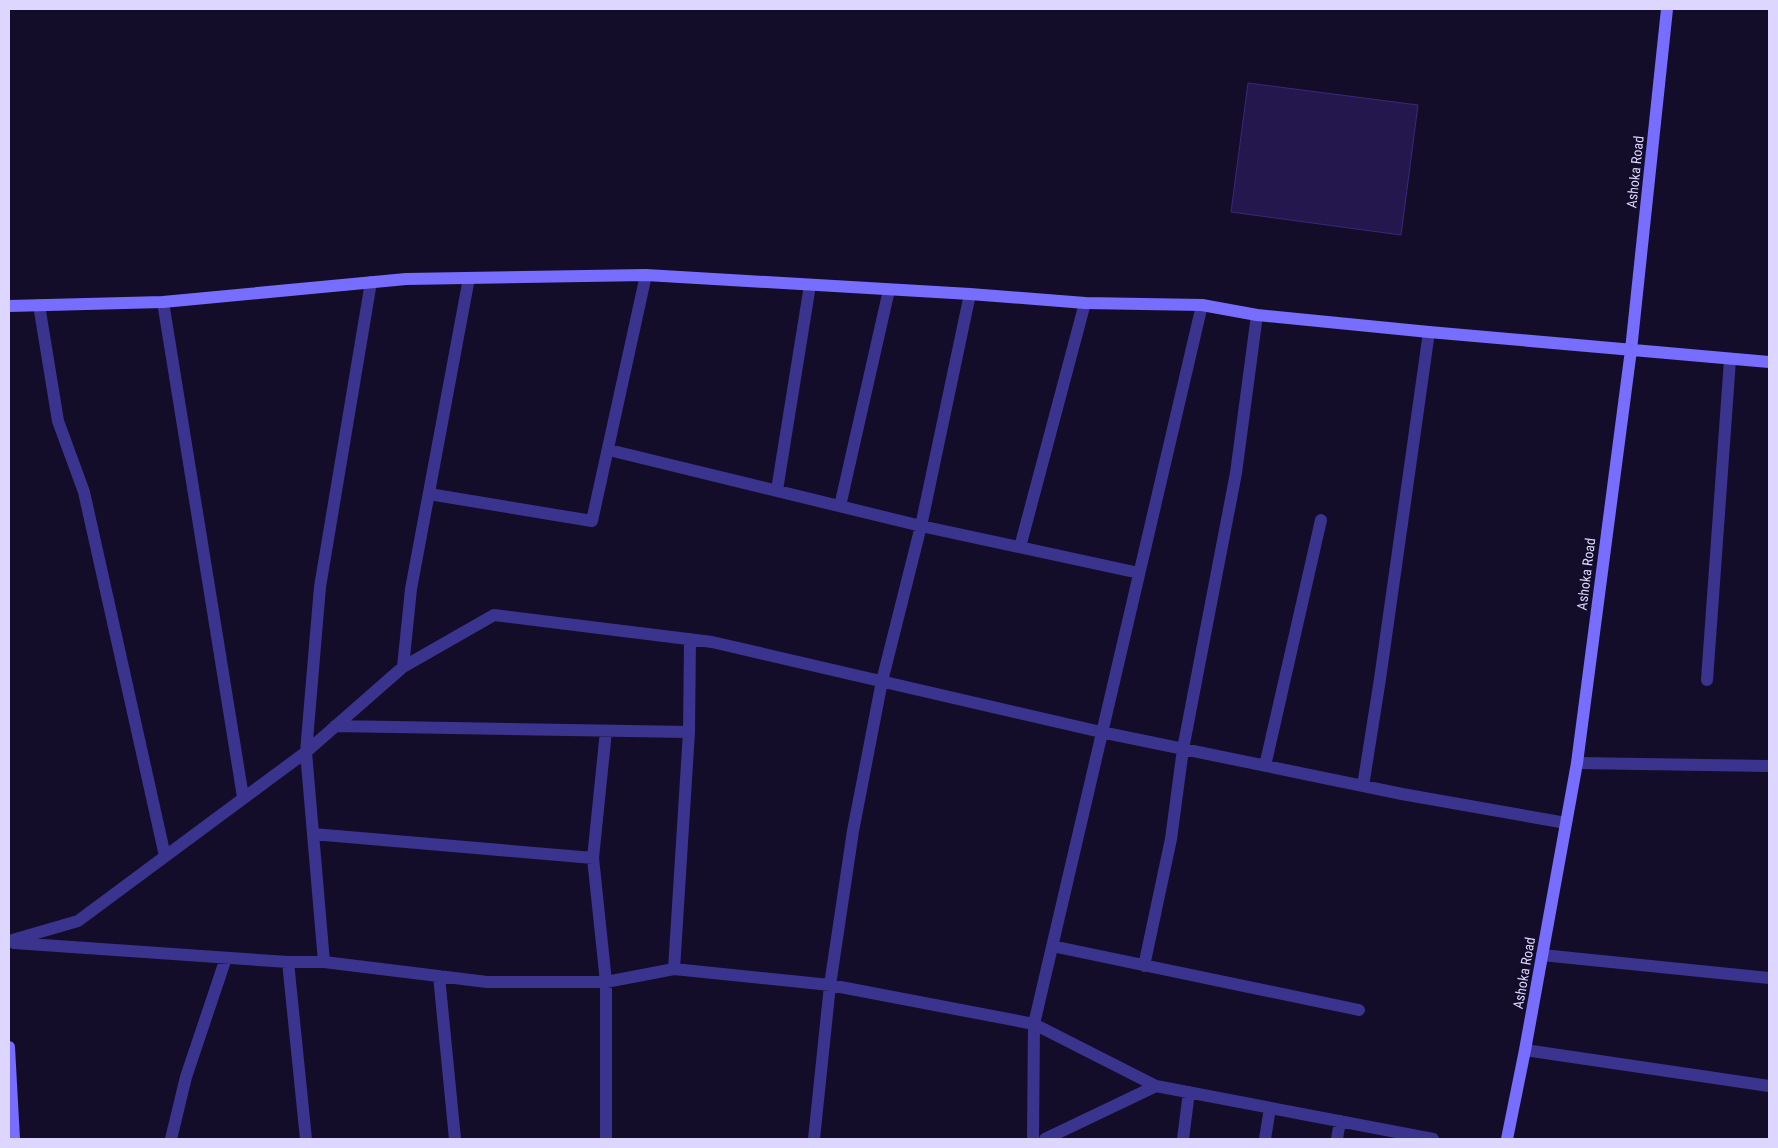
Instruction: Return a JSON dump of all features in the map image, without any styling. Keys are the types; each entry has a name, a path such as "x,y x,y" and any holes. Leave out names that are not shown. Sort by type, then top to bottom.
{"street":[{"name":"Ashoka Road","path":"1507,1139 1577,763 1631,350 1667,9"},
{"path":"428,494 592,521 646,275"},
{"path":"9,306 163,302 406,279 646,275 970,294 1085,303 1202,305 1258,314 1429,332 1769,362"},
{"path":"403,667 411,589 468,278"},
{"path":"324,962 306,752 320,588 370,282"},
{"path":"777,490 810,285"},
{"path":"840,506 889,290"},
{"path":"814,1139 830,985 852,831 882,681 921,526 970,294"},
{"path":"163,302 244,797"},
{"path":"1020,547 1085,303"},
{"path":"39,305 58,420 84,492 165,856"},
{"path":"1033,1139 1034,1024 1202,305"},
{"path":"1144,966 1171,839 1183,749 1236,473 1258,314"},
{"path":"1363,786 1429,332"},
{"path":"1707,680 1730,360"},
{"path":"609,450 921,526 1139,574"},
{"path":"1265,766 1321,520"},
{"path":"9,942 78,921 306,752 403,667 494,615 712,642 1101,732 1363,786 1566,823"},
{"path":"674,969 689,732 690,639"},
{"path":"335,726 689,732"},
{"path":"606,731 593,858 606,982 606,1139"},
{"path":"1577,763 1769,766"},
{"path":"313,834 593,858"},
{"path":"9,942 288,962 324,962 487,982 606,982 674,969 830,985 1034,1024 1156,1086 1433,1139"},
{"path":"1052,946 1359,1010"},
{"path":"1542,955 1769,978"},
{"path":"171,1139 186,1077 226,958"},
{"path":"288,962 306,1139"},
{"path":"438,976 455,1139"},
{"path":"9,1047 14,1139"},
{"path":"1525,1050 1769,1086"},
{"path":"1045,1139 1156,1086"},
{"path":"1183,1139 1189,1092"},
{"path":"1265,1139 1270,1108"},
{"path":"1337,1139 1340,1121"}],"building":[{"path":"1248,83 1418,105 1401,235 1231,212"}]}
